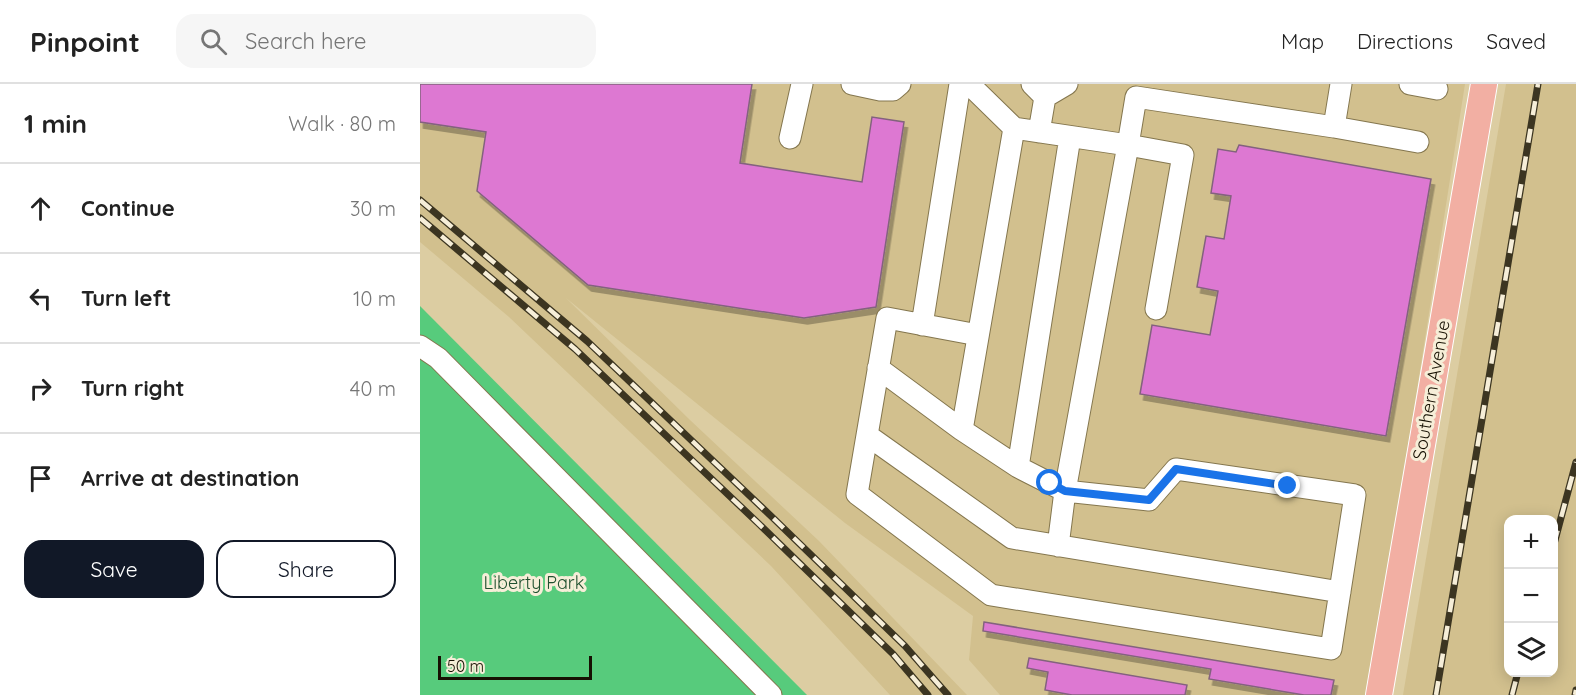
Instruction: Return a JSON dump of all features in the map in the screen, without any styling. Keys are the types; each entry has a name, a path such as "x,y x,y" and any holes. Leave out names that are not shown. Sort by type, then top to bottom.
{"main road":[{"name":"Southern Avenue","path":"1379,695 1484,84"}],"lane":[{"path":"790,138 802,84"},
{"path":"852,84 880,90 893,90 900,84"},
{"path":"922,325 960,84"},
{"path":"969,84 1014,128 1183,155 1156,309"},
{"path":"1039,132 1041,88 1067,84"},
{"path":"1334,127 1341,84"},
{"path":"1410,84 1437,88"},
{"path":"1058,546 1065,491 1137,91 1418,142"},
{"path":"962,430 1014,128"},
{"path":"1018,467 1070,137"},
{"path":"878,368 962,430 1018,467 1065,491 1149,500 1176,469 1355,495 1331,650 991,595 857,494 878,368 887,318 978,334"},
{"path":"420,346 438,358 771,695"},
{"path":"867,435 1012,538 1340,592"}],"shaded area":[{"path":"420,84 1465,84 1369,695 1000,695 969,660 973,616 845,523 566,298 690,420 819,541 967,695 890,695 771,566 509,317 420,242"},
{"path":"1506,84 1576,84 1576,695 1403,695"}],"green space":[{"name":"Liberty Park","path":"420,306 807,695 420,695"}],"building":[{"path":"420,84 752,84 740,163 862,182 872,117 904,122 876,307 804,318 588,285 477,191 486,132 420,122"},
{"path":"1239,145 1431,179 1386,436 1140,394 1152,325 1210,335 1218,291 1197,287 1206,236 1224,239 1231,196 1211,193 1218,149 1236,152"},
{"path":"984,622 1334,680 1331,695 1304,695 1209,679 1211,669 983,631"},
{"path":"1029,658 1187,685 1185,695 1072,695 1045,690 1048,672 1027,668"}],"railway":[{"path":"1436,695 1538,84"},
{"path":"420,200 587,341 905,646 948,695"},
{"path":"420,218 575,349 893,654 928,695"},
{"path":"1558,529 1576,462"},
{"path":"1512,695 1517,677"},
{"path":"1575,695 1576,690"}],"route":[{"path":"1050,483 1065,491 1149,500 1176,469 1288,486"}]}
